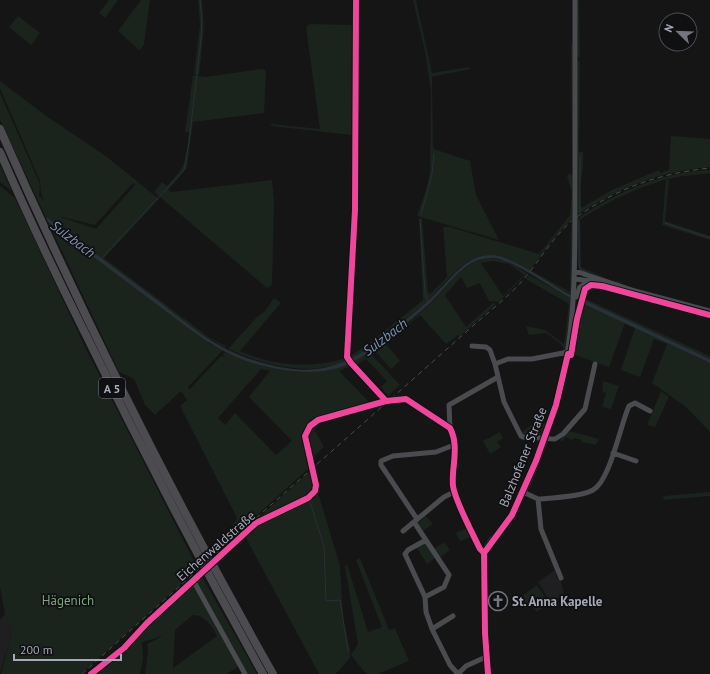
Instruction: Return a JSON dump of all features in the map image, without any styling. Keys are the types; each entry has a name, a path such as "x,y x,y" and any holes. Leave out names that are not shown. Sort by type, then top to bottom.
{"highway":[{"name":"A 5","path":"0,129 41,222 120,388 204,550 272,674"},
{"name":"A 5","path":"0,152 28,217 113,391 208,576 263,674"}],"street":[{"name":"Balzhofener Straße","path":"484,553 488,544 508,522 523,492 545,439 556,405 568,352 575,294 575,0"},
{"path":"575,270 606,283 710,311"},
{"path":"575,279 606,283"},
{"path":"575,294 580,287 589,281"},
{"path":"472,346 488,348 495,364 504,402 521,436 545,439"},
{"path":"495,364 508,359 532,359 568,352"},
{"name":"Balzhofener Straße","path":"545,439 558,438 583,413 587,402 595,364"},
{"path":"488,674 486,658 484,553 480,549 454,492 454,445 450,428 449,405 498,377"},
{"name":"Eichenwaldstraße","path":"91,674 124,648 147,623 261,519 308,498 314,493 316,485 305,436 310,426 318,420 386,401 406,399 450,428"},
{"path":"523,492 538,499 593,491 604,479 631,404 637,404 650,412"},
{"path":"425,597 444,587 449,577 426,540 416,520 381,465 381,461 393,456 436,452 454,445"},
{"path":"613,453 636,461"},
{"path":"403,531 444,497 454,492"},
{"path":"538,499 541,529 561,578"},
{"path":"426,540 408,550 405,554 425,597 426,612 432,629 450,666 458,674 466,666 486,658"},
{"path":"193,580 245,674"},
{"path":"432,629 453,616"}],"shaded area":[{"path":"555,570 557,579 560,578 564,593 551,603 538,582"},
{"path":"5,614 12,632 0,674 0,620"}],"green space":[{"path":"109,0 118,0 105,18 99,13"},
{"path":"141,0 150,0 144,44 139,50 118,31"},
{"path":"198,0 202,0 204,28 199,75 194,74 200,25"},
{"path":"413,0 416,0 432,73 470,67 470,69 432,77 433,147 434,149 470,161 476,195 499,240 417,216 427,187 430,172 431,92 426,56"},
{"path":"577,0 579,0 580,58 577,56"},
{"path":"18,16 40,33 31,45 9,27"},
{"path":"310,24 354,25 352,135 271,126 271,124 320,129 306,27"},
{"path":"571,44 573,45 572,164"},
{"path":"580,60 579,152 583,152 583,169 580,186 581,208 612,190 659,170 660,173 669,170 671,136 710,139 710,167 674,172 641,182 593,205 578,215 577,62"},
{"path":"262,69 265,70 266,73 264,113 193,122 187,168 168,190 171,192 272,180 274,200 272,285 267,288 154,192 162,182 167,186 182,167 186,156 189,132 185,132 193,75 205,77"},
{"path":"0,81 45,115 107,157 159,199 104,258 210,338 226,346 225,348 200,333 210,344 223,350 188,387 190,389 221,356 225,357 223,354 225,352 255,363 287,370 318,371 349,364 351,366 339,371 371,404 332,413 313,421 307,428 304,435 304,447 309,468 233,537 230,530 237,518 180,406 187,400 181,391 155,415 145,405 134,379 119,372 0,120 0,93 40,184 39,195 44,201 41,193 40,181 0,88","holes":["133,183 135,185 96,229 58,216 95,225","261,369 270,371 249,397 292,441 276,455 235,413 225,425 218,418"]},
{"path":"0,165 12,191 0,182"},
{"path":"710,170 710,173 682,176 637,189 601,207 580,220 581,267 610,280 621,282 622,284 579,270 578,218 609,199 641,185 675,175"},
{"path":"569,173 573,176 573,218 555,237 529,271 502,257 490,255 475,259 459,268 409,319 370,348 350,360 350,356 367,345 423,300 419,219 422,219 428,292 430,294 447,277 443,227 450,227 539,254 570,215 572,192 567,176"},
{"path":"666,180 669,180 665,221 710,236 710,240 662,225"},
{"name":"Hägenich","path":"0,186 15,198 85,347 198,569 81,674 1,674 12,632 5,614 0,587"},
{"path":"574,222 571,295 531,273 532,271 570,292 571,225"},
{"path":"488,258 506,260 527,273 499,302 489,301 480,283 467,288 461,277 445,295 466,327 493,303 496,304 459,337 458,335 446,344 420,315 386,344 400,361 391,369 376,352 372,355 400,385 388,396 381,387 387,381 366,359 355,366 352,362 382,344 401,329 428,306 462,270 478,260","holes":["492,261 510,264 524,275 503,296 481,263"]},
{"path":"529,275 571,298 570,321 566,350 564,350 561,344 546,333 529,335 526,326 545,330 564,344 569,304 526,279"},
{"path":"592,285 587,290 586,299 710,356 710,359 583,300 585,290"},
{"path":"274,298 281,303 240,351 279,363 306,365 319,364 346,358 348,361 333,366 302,369 257,360 228,349 256,318 265,311"},
{"path":"582,304 625,323 609,367 572,354"},
{"path":"635,328 710,363 710,432 686,407 652,383 667,344 654,339 640,377 621,370"},
{"path":"603,381 619,386 611,409 602,407 606,393 602,392"},
{"path":"661,391 669,397 655,427 647,425"},
{"path":"550,419 544,436 522,435 521,433 535,422 538,427"},
{"path":"313,427 324,447 311,459 308,435"},
{"path":"569,431 599,439 596,445 582,442 582,440 575,438 571,440 566,437 562,442 560,440"},
{"path":"500,432 503,438 497,442 501,447 490,454 483,441"},
{"path":"310,471 314,489 306,498 254,522"},
{"path":"710,492 710,496 664,500 663,496"},
{"path":"316,494 319,496 340,566 343,618 350,649 350,658 336,674 319,674 245,536 262,520"},
{"path":"426,516 433,524 423,531 418,523"},
{"path":"469,527 472,537 460,541 456,533"},
{"path":"444,542 450,550 441,557 434,549"},
{"path":"425,543 436,557 427,564 417,548"},
{"path":"360,558 389,630 395,628 409,661 378,674 366,674 351,655 358,644 345,566 347,564 368,632 382,627 356,560"},
{"path":"201,575 257,674 247,674 239,666 227,674 145,674 148,651 147,644 163,636 142,642 143,659 140,674 93,674 143,630 183,590 196,582","holes":["193,615 197,615 208,622 217,636 173,668 175,630"]},
{"path":"537,585 549,603 537,612 532,605 541,598 525,609 518,599"}],"water":[{"name":"Sulzbach","path":"46,217 187,324 211,340 236,354 272,365 292,369 310,370 326,367 342,362 375,344 417,311 461,267 482,256 500,256 520,265 571,295 571,298 512,264 494,258 485,258 462,270 416,316 355,361 325,371 299,372 273,368 236,357 211,344 48,222"},
{"path":"580,298 710,359 710,363 579,302"}],"waterway":[{"path":"101,259 184,170 189,142 201,39 202,20 200,0"},
{"path":"421,215 432,174 434,154"},
{"path":"580,155 580,212"},
{"path":"420,219 425,292 428,303"},
{"path":"579,221 579,267 581,270 588,273"},
{"path":"665,223 710,238"},
{"path":"310,502 324,546 326,601 340,600 348,651"}],"railway":[{"path":"82,674 518,286 548,247 569,223 592,207 624,190 657,178 692,170 710,168"}],"cycle path":[{"path":"356,0 355,210 347,357 386,401"},
{"path":"488,674 485,633 484,553 512,515 536,461 556,405 568,354 571,355 577,319 585,289 591,285 602,286 710,315"},
{"path":"91,674 124,648 147,623 256,523 308,498 315,491 316,485 305,436 310,426 318,420 386,401 406,399 450,428 453,435 455,450 453,479 454,492 480,549 484,553"}],"place":[{"name":"St. Anna Kapelle","path":"498,601"}]}
